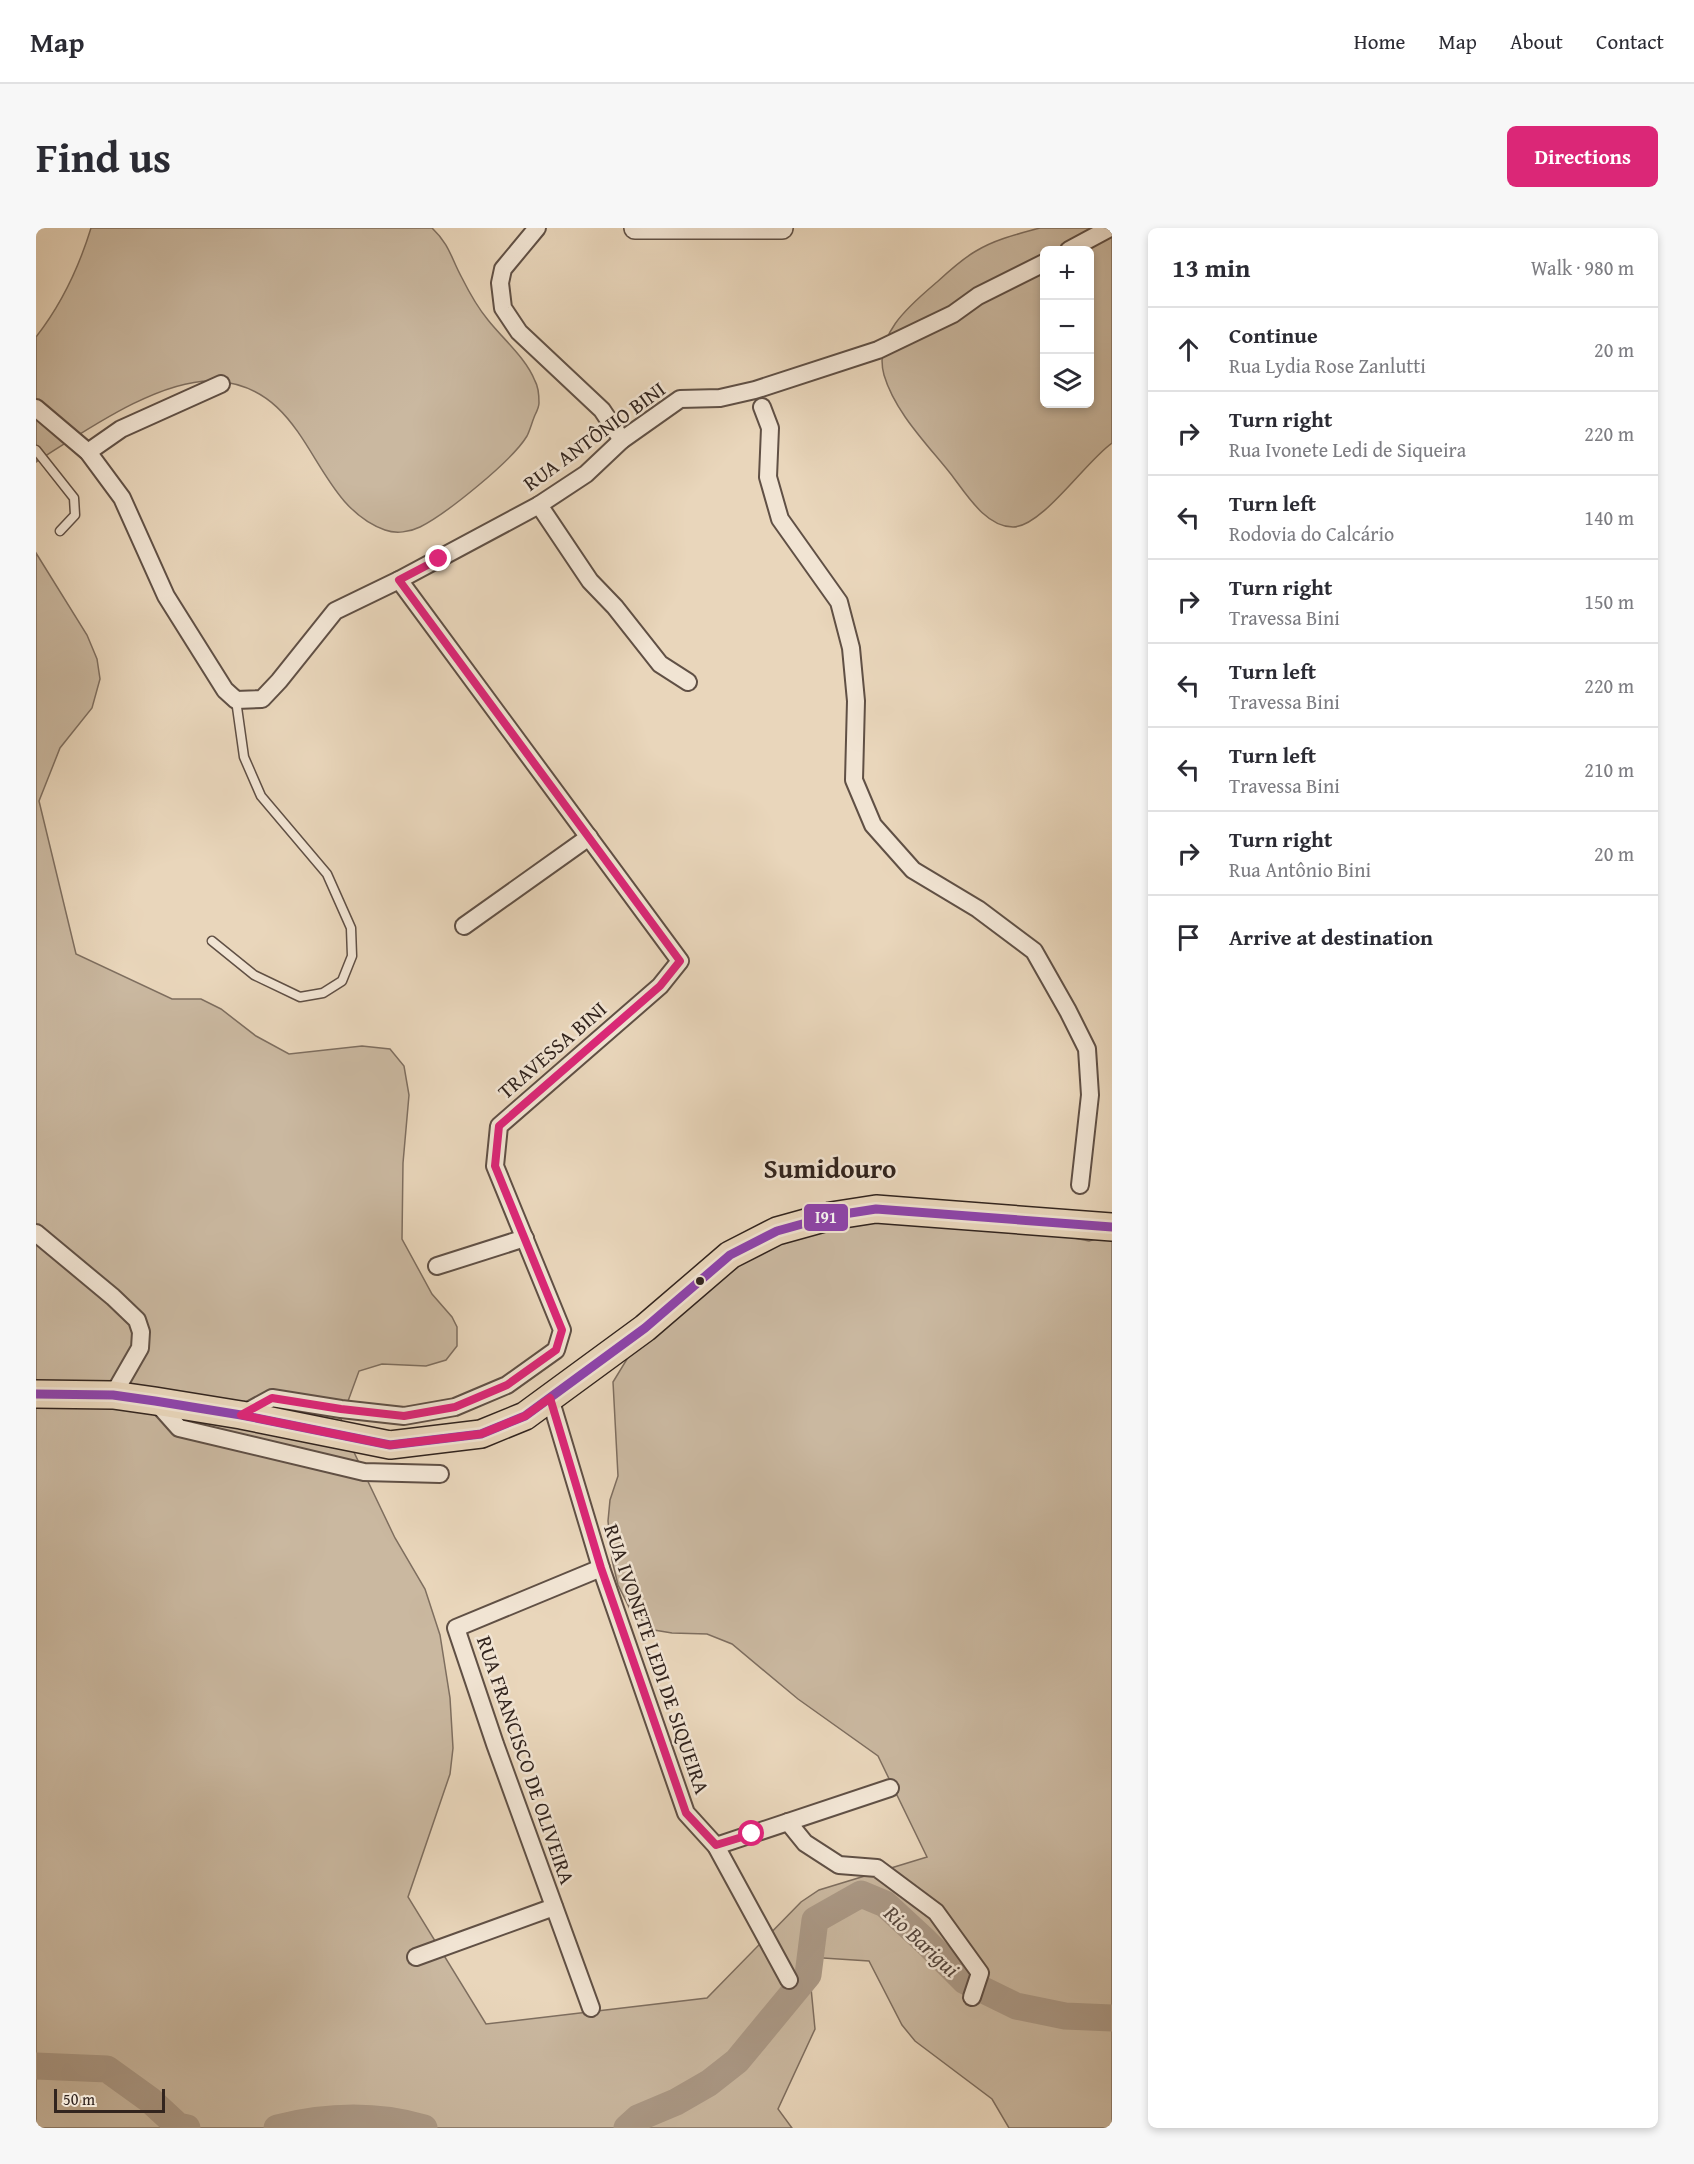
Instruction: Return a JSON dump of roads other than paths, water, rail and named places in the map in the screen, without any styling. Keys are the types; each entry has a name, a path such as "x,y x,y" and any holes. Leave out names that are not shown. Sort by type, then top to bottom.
{"main road":[{"path":"36,1394 112,1395 155,1401 241,1415 390,1445 481,1434 525,1416 645,1328 730,1255 777,1231 831,1216 876,1209 1112,1227"}],"street":[{"path":"537,228 503,269 500,283 503,308 519,332 602,410 622,440"},
{"path":"635,228 782,228"},
{"path":"1077,246 1110,228"},
{"name":"RUA ANTÔNIO BINI","path":"236,700 262,699 335,611 399,580 539,505 586,474 622,440 680,399 720,398 755,390 878,350 953,314 978,296 1040,265"},
{"path":"88,452 122,429 221,384"},
{"path":"36,408 88,452 122,498 166,596 225,690 236,700"},
{"path":"762,408 770,428 768,477 780,519 839,602 851,648 855,690 854,780 873,825 913,870 978,909 1034,951 1087,1049 1090,1095 1080,1185"},
{"path":"539,505 590,581 615,606 660,664 688,682"},
{"name":"TRAVESSA BINI","path":"241,1415 272,1398 404,1416 455,1407 507,1385 556,1350 562,1330 495,1166 499,1126 660,986 680,961 399,580"},
{"path":"464,926 589,837"},
{"path":"36,1233 114,1297 137,1320 141,1332 140,1348 112,1395"},
{"path":"437,1266 525,1238"},
{"name":"RUA IVONETE LEDI DE SIQUEIRA","path":"550,1398 601,1568 686,1813 716,1845 789,1980"},
{"path":"155,1401 179,1428 364,1472 440,1474"},
{"name":"RUA FRANCISCO DE OLIVEIRA","path":"591,2008 495,1744 456,1628 601,1568"},
{"path":"716,1845 890,1788"},
{"path":"788,1822 805,1843 839,1865 877,1868 936,1912 980,1972 972,1997"},
{"name":"RUA FRANCISCO DE OLIVEIRA","path":"416,1957 554,1907"}],"lane":[{"path":"36,450 74,498 75,515 60,531"},
{"path":"212,941 254,975 300,997 323,993 342,981 352,956 351,928 327,874 261,796 244,757 236,700"}],"waterway":[{"name":"Rio Barigui","path":"627,2128 638,2118 676,2102 709,2083 737,2061 808,1975 815,1920 861,1894 885,1904 965,1981 1016,2006 1065,2016 1112,2018"},
{"name":"Rio Barigui","path":"36,2066 107,2069 150,2100 178,2126 187,2128"},
{"name":"Rio Barigui","path":"277,2128 313,2121 350,2118 388,2120 424,2128"}],"district":[{"name":"Sumidouro","path":"830,1168"}]}
